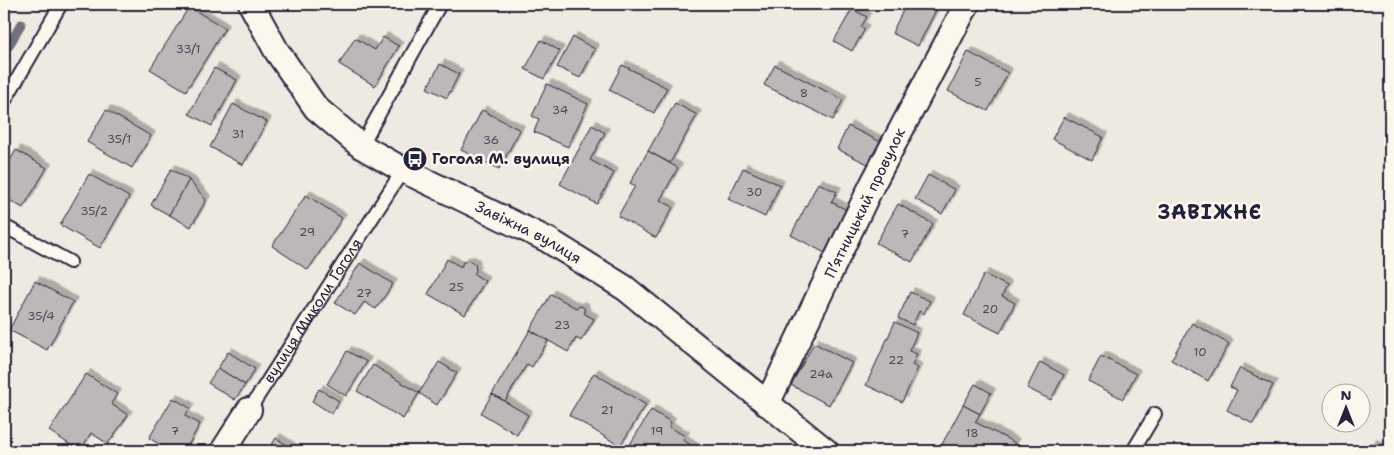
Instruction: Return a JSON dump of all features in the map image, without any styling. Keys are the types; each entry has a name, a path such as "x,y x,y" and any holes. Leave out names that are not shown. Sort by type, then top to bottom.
{"street":[{"name":"Завіжна вулиця","path":"251,4 276,50 316,108 361,146 403,170 548,240 625,288 826,451"},
{"name":"Пʼятницький провулок","path":"768,404 872,185 968,4"},
{"name":"вулиця Миколи Гоголя","path":"223,451 249,410"}],"lane":[{"path":"4,102 61,4"},
{"path":"361,146 440,4"},
{"name":"вулиця Миколи Гоголя","path":"249,410 403,170"},
{"path":"4,226 70,262"},
{"path":"1134,451 1155,414"}],"building":[{"path":"906,4 939,4 918,46 892,33"},
{"path":"189,7 225,28 186,91 150,69"},
{"path":"852,9 867,17 861,27 865,29 852,51 834,41"},
{"path":"383,37 399,46 375,86 339,64 355,38 375,50"},
{"path":"573,37 595,49 580,78 557,67"},
{"path":"541,40 560,51 544,79 525,69"},
{"path":"968,52 1008,73 988,111 948,91"},
{"path":"440,64 459,74 447,98 427,88"},
{"path":"622,65 667,88 654,113 609,90"},
{"path":"775,65 843,100 833,120 764,85"},
{"path":"214,68 237,80 212,126 189,114"},
{"path":"547,84 588,104 568,147 534,132 539,119 532,116"},
{"path":"675,103 697,115 670,163 648,151"},
{"path":"233,104 267,122 243,165 210,147"},
{"path":"106,110 151,136 132,168 87,142"},
{"path":"482,110 520,130 499,169 461,150"},
{"path":"1064,117 1103,137 1092,160 1052,139"},
{"path":"592,125 605,133 590,160 614,173 597,204 560,184"},
{"path":"848,126 883,143 872,166 837,149"},
{"path":"16,150 47,168 23,208 4,197 4,171"},
{"path":"648,151 678,168 660,200 673,207 656,238 618,216 635,186 630,183"},
{"path":"743,168 780,185 765,217 728,199"},
{"path":"171,169 189,180 169,215 151,205"},
{"path":"89,174 129,197 100,248 60,225"},
{"path":"928,175 955,190 942,214 915,199"},
{"path":"189,180 206,200 191,227 169,215"},
{"path":"818,183 837,192 831,202 847,210 825,253 791,235"},
{"path":"306,195 342,218 308,270 272,246"},
{"path":"898,204 933,224 912,262 876,243"},
{"path":"447,259 461,267 463,262 470,261 475,264 476,271 474,274 485,281 465,315 428,294"},
{"path":"360,263 393,284 376,309 364,302 355,315 335,303"},
{"path":"984,274 1007,286 1002,296 1015,303 1000,333 964,315"},
{"path":"35,281 73,302 47,350 9,330"},
{"path":"910,292 930,301 924,314 919,311 913,325 898,318"},
{"path":"551,294 576,308 581,306 584,308 585,314 594,319 581,341 576,338 568,352 530,330"},
{"path":"895,322 917,333 909,351 917,354 912,365 918,368 902,402 866,385"},
{"path":"1192,323 1229,344 1208,381 1171,360"},
{"path":"530,330 548,341 532,367 527,364 505,401 492,394"},
{"path":"814,343 852,363 829,405 791,385"},
{"path":"347,351 367,362 346,396 327,384"},
{"path":"228,352 255,369 245,385 218,368"},
{"path":"1101,356 1136,374 1123,399 1088,381"},
{"path":"439,362 457,373 437,405 419,393"},
{"path":"1040,362 1064,375 1051,400 1027,388"},
{"path":"373,365 419,393 403,419 357,391"},
{"path":"218,368 245,385 235,400 208,383"},
{"path":"1240,368 1273,385 1253,424 1227,410 1237,390 1230,387"},
{"path":"594,373 646,405 620,446 569,415"},
{"path":"86,374 117,394 111,404 128,415 108,444 91,433 80,451 49,431"},
{"path":"975,384 991,393 980,414 963,405"},
{"path":"319,389 339,401 332,414 312,401"},
{"path":"492,394 528,415 517,435 481,413"},
{"path":"173,398 190,408 185,416 200,424 185,451 171,451 149,438"},
{"path":"963,405 980,414 975,422 1015,443 1010,451 946,451 940,448"},
{"path":"651,410 671,422 669,427 685,436 683,440 700,451 626,451"},
{"path":"276,438 296,451 268,451"},
{"path":"1372,444 1387,451 1369,451"}],"waterway":[{"path":"9,46 21,24"}],"place":[{"name":"Гоголя М. вулиця","path":"415,159"}],"district":[{"name":"ЗАВІЖНЄ","path":"1210,212"}]}
